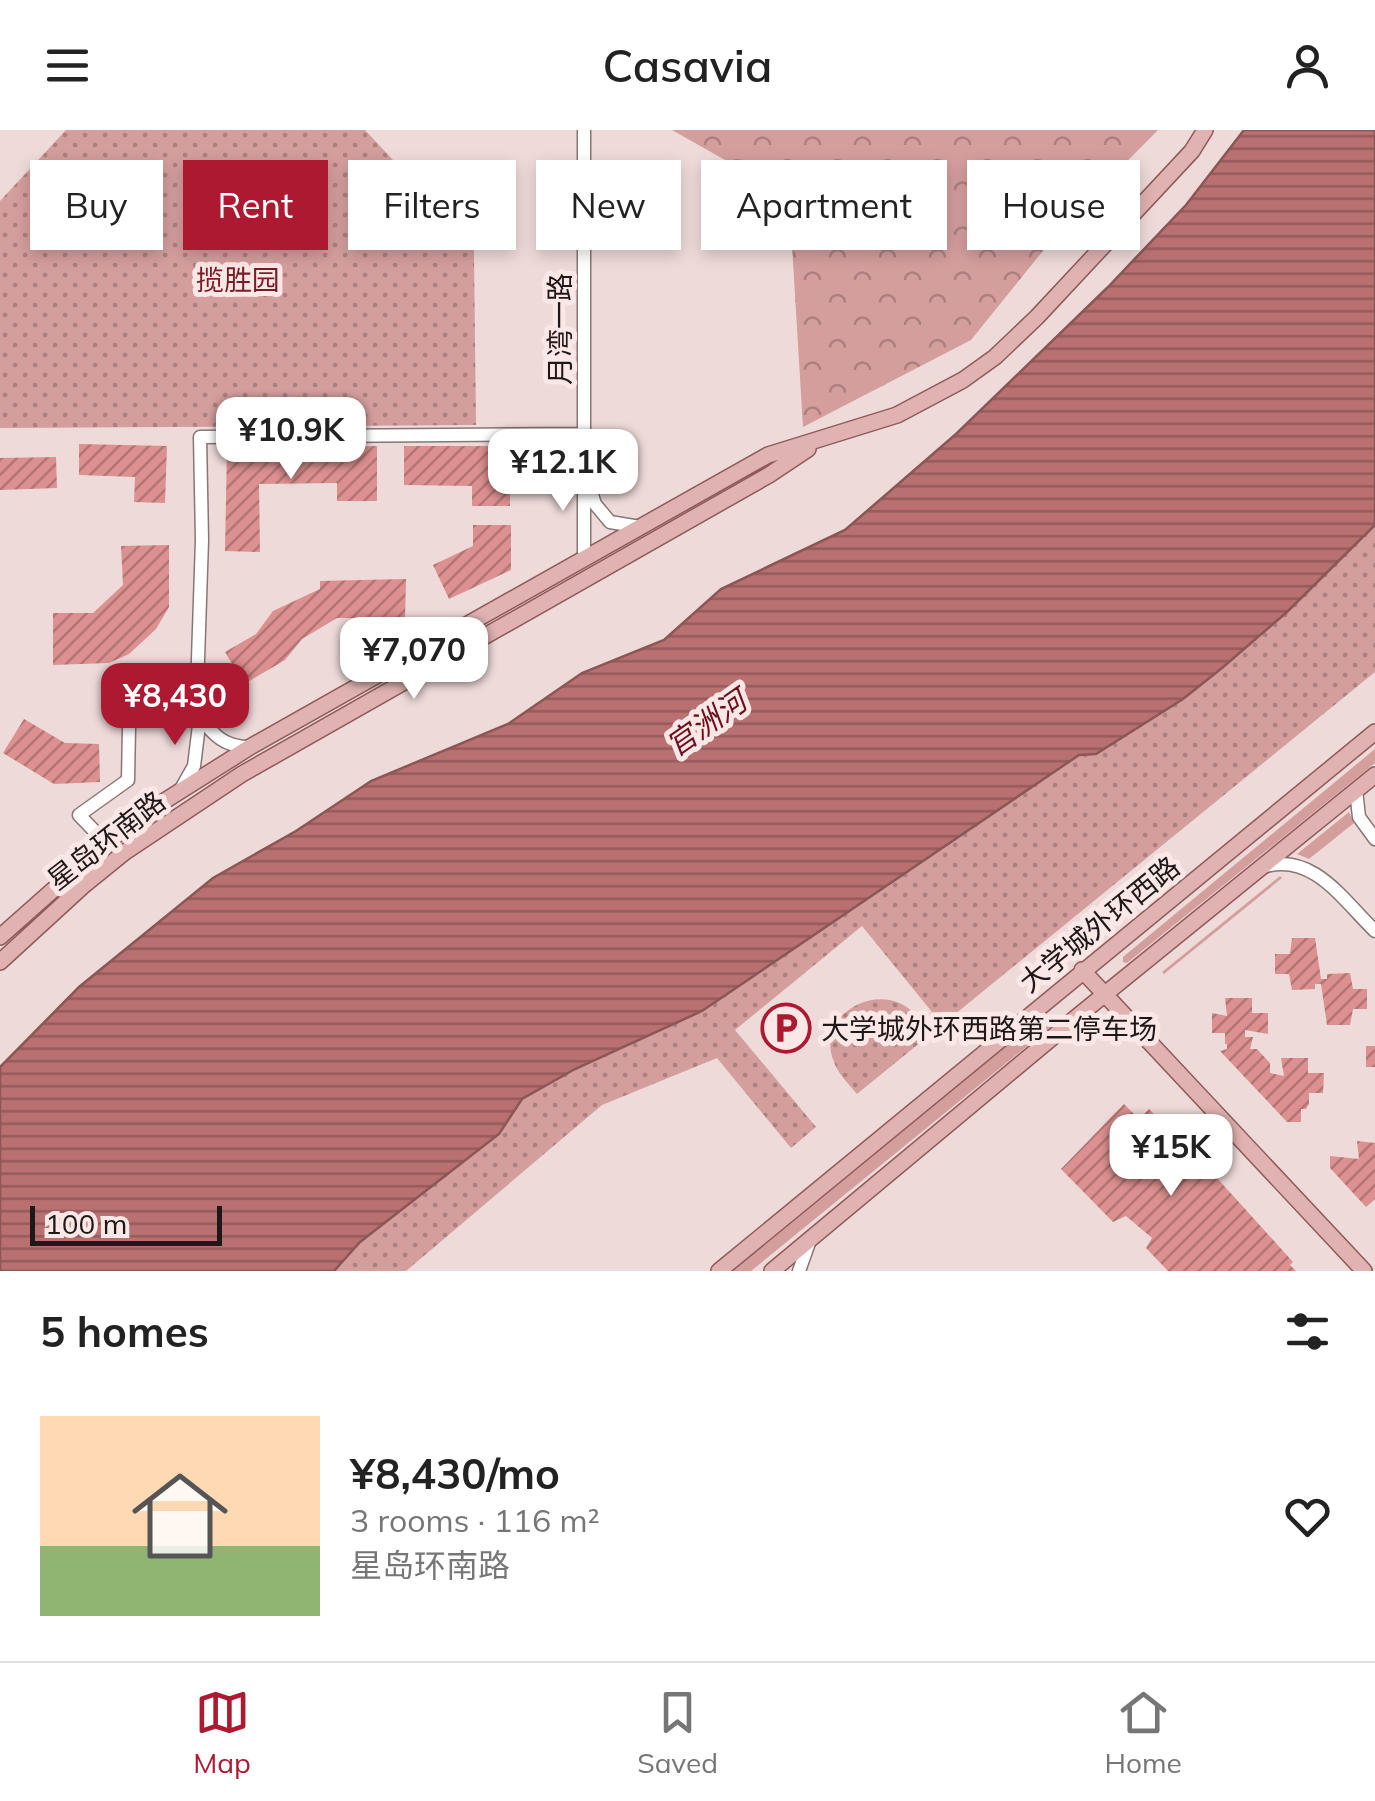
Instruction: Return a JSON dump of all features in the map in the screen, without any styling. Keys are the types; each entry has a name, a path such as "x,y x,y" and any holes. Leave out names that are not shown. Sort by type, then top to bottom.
{"main road":[{"name":"星岛环南路","path":"0,937 106,843 250,747 768,456 921,404 996,357 1192,151 1205,130"},
{"name":"星岛环南路","path":"0,962 83,886 167,822 242,774 769,475 824,439"},
{"name":"大学城外环西路","path":"718,1271 1375,732"},
{"name":"大学城外环西路","path":"772,1271 1375,775"},
{"path":"1082,970 1364,1271"},
{"path":"1044,1001 1058,1011 1066,1026"}],"street":[{"name":"月湾一路","path":"584,130 584,560"},
{"path":"180,791 194,766 200,717 200,437 584,434"},
{"name":"月湾一路","path":"584,468 595,504 603,516 619,526 642,527"},
{"path":"106,843 79,814 128,780 132,721 186,682 193,682 197,689"},
{"path":"200,717 228,745 250,747"},
{"path":"1356,790 1359,817 1375,838"},
{"path":"1260,868 1284,862 1308,868 1375,931"},
{"path":"799,1271 810,1240"}],"green space":[{"name":"揽胜园","path":"66,130 365,130 393,160 348,160 348,250 474,250 476,425 0,428 0,201 30,169 30,250 163,250 163,160 38,160"},
{"path":"672,130 1158,130 1128,160 967,160 967,250 1044,250 971,340 803,427 792,250 947,250 947,160 725,160"},
{"path":"1375,525 1375,672 857,1094 836,1066 830,1043 834,1027 844,1013 875,1000 892,1001 908,1008 920,1022 932,1012 862,926 735,1030 816,1127 791,1148 717,1058 602,1105 406,1271 334,1271 360,1242 499,1134 522,1099 922,860 1079,755 1096,754 1183,699 1287,612"},
{"path":"1375,749 1375,763 1127,963 1123,962 1123,957"},
{"path":"1349,812 1354,823 1309,859 1297,854"},
{"path":"1280,876 1282,878 1162,972"},
{"path":"1045,1014 1054,1017 1053,1025 751,1271 731,1271"}],"water":[{"name":"官洲河","path":"1244,130 1375,130 1375,525 1287,612 1183,699 1096,754 1079,755 702,1011 575,1069 522,1099 499,1134 360,1242 334,1271 0,1271 0,1067 79,987 213,878 296,831 371,781 508,724 582,673 664,640 721,589 845,530 956,434 1108,287 1186,205"}],"building":[{"path":"79,444 167,446 165,503 134,502 135,477 79,475"},
{"path":"377,446 377,501 337,501 337,483 259,484 260,552 225,551 227,448"},
{"path":"404,446 510,446 510,506 472,506 472,486 404,485"},
{"path":"56,457 57,488 0,490 0,458"},
{"path":"473,525 511,525 511,570 449,599 433,565 473,546"},
{"path":"169,545 169,607 156,629 129,654 109,663 53,665 53,613 93,613 123,585 121,546"},
{"path":"406,579 405,618 337,618 302,639 285,660 244,684 225,652 256,634 273,611 320,589 320,581"},
{"path":"24,719 65,743 99,744 100,782 54,784 3,753"},
{"path":"1292,938 1315,938 1321,979 1327,979 1327,974 1350,973 1353,989 1367,989 1367,1009 1353,1009 1350,1025 1327,1025 1321,984 1315,984 1315,989 1292,990 1289,974 1275,974 1275,954 1290,954"},
{"path":"1225,998 1252,998 1252,1013 1268,1013 1268,1034 1245,1030 1245,1037 1253,1037 1250,1049 1257,1049 1270,1063 1270,1073 1284,1076 1281,1058 1308,1058 1308,1073 1324,1073 1323,1093 1309,1093 1309,1104 1301,1109 1301,1122 1287,1122 1220,1051 1227,1049 1225,1033 1212,1033 1212,1013 1227,1016"},
{"path":"1366,1046 1375,1046 1375,1067 1366,1067"},
{"path":"1124,1104 1139,1119 1149,1109 1217,1178 1293,1262 1290,1265 1296,1271 1168,1271 1146,1248 1152,1238 1126,1216 1113,1222 1061,1169"},
{"path":"1357,1141 1375,1143 1375,1199 1366,1207 1330,1168 1330,1156 1359,1159"}],"place":[{"name":"大学城外环西路第二停车场","path":"786,1028"}]}
